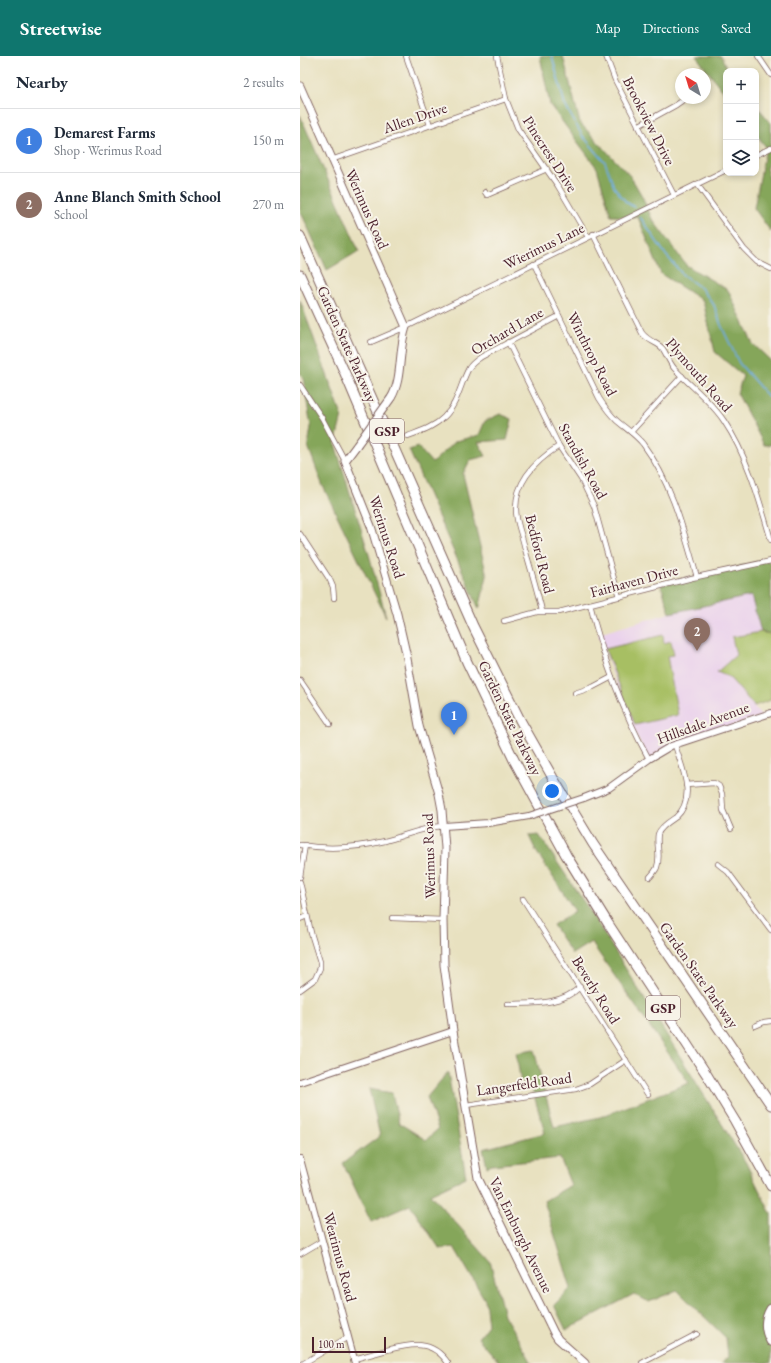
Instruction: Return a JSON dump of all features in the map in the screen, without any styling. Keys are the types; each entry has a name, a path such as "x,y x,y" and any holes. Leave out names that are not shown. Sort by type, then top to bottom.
{"highway":[{"name":"Garden State Parkway","path":"300,236 473,626 520,720 593,844 771,1105"},
{"name":"Garden State Parkway","path":"300,275 341,364 467,662 494,721 520,772 566,855 616,936 714,1087 771,1186"},
{"path":"771,1309 766,1323 767,1331 771,1340"}],"main road":[{"name":"Werimus Road","path":"300,86 406,328"},
{"path":"345,461 391,398 396,388 401,342 406,328"},
{"name":"Werimus Road","path":"345,461 371,526 397,614 406,653 419,728 438,794 444,826 445,848 444,965 453,1031"},
{"name":"Van Emburgh Avenue","path":"453,1031 478,1178 554,1333 558,1339 585,1363"}],"street":[{"path":"406,56 430,125"},
{"name":"Pinecrest Drive","path":"497,56 506,99 518,129 547,169 588,237"},
{"name":"Brookview Drive","path":"606,56 613,77 674,195"},
{"path":"760,57 771,75"},
{"name":"Allen Drive","path":"332,160 506,99"},
{"path":"638,126 678,104"},
{"path":"759,154 771,148"},
{"path":"486,192 487,195 547,169"},
{"name":"Wierimus Lane","path":"371,342 406,328 593,234 723,171"},
{"path":"697,184 744,249 757,262 771,269"},
{"name":"Plymouth Road","path":"593,234 642,333 649,341 662,347 670,364 715,409 739,446 751,474 771,540"},
{"name":"Winthrop Road","path":"534,264 599,398 613,416 631,432 646,449 670,493 680,519 697,577"},
{"name":"Orchard Lane","path":"408,436 431,427 444,418 454,404 470,367 481,357 559,316"},
{"name":"Standish Road","path":"508,342 559,446 581,479 594,506 619,597"},
{"path":"631,432 682,376"},
{"path":"300,385 322,418 345,461"},
{"name":"Bedford Road","path":"542,611 517,519 517,502 521,486 530,470 546,455 559,446"},
{"path":"300,534 330,580 333,587 334,598"},
{"name":"Fairhaven Drive","path":"504,621 542,611 559,612 697,577 771,561"},
{"path":"590,604 599,640 612,677 632,727 649,759"},
{"path":"575,692 593,687 612,677"},
{"path":"300,680 330,724"},
{"name":"Hillsdale Avenue","path":"444,826 488,823 529,816 584,798 609,788 649,759 675,745 771,713"},
{"path":"650,877 657,868 659,857 658,840 660,830 682,809 687,795 686,785 675,745"},
{"path":"686,785 714,783 719,786 722,794 723,810 731,829"},
{"path":"300,876 302,845 333,848 358,846 384,841 425,828 444,826"},
{"path":"718,864 728,872 771,930"},
{"path":"300,882 311,933 320,957 320,968 316,979 300,990"},
{"name":"Beverly Road","path":"523,899 648,1095"},
{"path":"300,919 307,916"},
{"path":"392,918 444,920"},
{"path":"507,1004 555,1001 570,995 580,987"},
{"path":"755,1026 771,1020"},
{"path":"300,1082 453,1031"},
{"name":"Langerfeld Road","path":"466,1105 576,1089 590,1084 626,1060"},
{"name":"Wearimus Road","path":"300,1158 354,1361"},
{"path":"300,1254 322,1240"},
{"path":"642,1363 697,1334"},
{"path":"304,1363 348,1337"},
{"path":"354,1361 405,1346 420,1345 434,1349 445,1358 448,1363"}],"shaded area":[{"path":"751,596 761,632 732,637 736,655 729,677 762,716 671,746 649,759 635,733 598,634 670,613"}],"green space":[{"path":"540,56 563,56 580,123 631,177 642,196 652,219 686,265 728,290 753,344 771,361 771,445 764,445 737,393 743,376 715,352 703,301 661,274 638,217 611,216 597,168 550,105"},
{"path":"696,56 721,56 727,68 723,68 723,91 711,76 711,68 705,68"},
{"path":"759,109 771,123 771,159 766,168 771,184 771,232 754,208 766,147 759,138"},
{"path":"300,115 359,251 327,270 300,210"},
{"path":"300,300 342,416 335,444 370,558 386,617 322,484 308,446 311,427 303,378 300,373"},
{"path":"500,414 512,419 507,440 478,442 486,456 470,460 463,474 487,576 479,609 409,450 418,447 432,463 456,441 479,435 485,421"},
{"path":"766,560 771,563 771,634 761,632 751,596 670,613 661,585"},
{"path":"761,632 771,634 771,700 754,706 729,677 717,672 736,655 732,637"},
{"path":"663,635 664,643 671,641 674,655 667,656 678,715 635,725 605,649"},
{"path":"539,835 590,911 746,1163 771,1214 771,1363 721,1363 728,1357 726,1338 677,1290 649,1302 634,1294 566,1330 554,1305 571,1288 544,1201 571,1185 560,1158 492,1165 487,1167 483,1149 545,1133 530,1082 521,1083 516,1053 534,1050 554,1127 600,1117 689,1083 591,942 572,954 553,925 575,911 536,851 529,836"},
{"path":"448,1072 466,1177 430,1194 490,1261 504,1315 532,1363 500,1363 478,1338 488,1325 485,1300 454,1247 440,1249 410,1205 371,1222 343,1163 380,1136 369,1089 392,1093 399,1123 426,1140 438,1129 427,1097"}],"waterway":[{"path":"552,56 565,105 582,135 605,162 614,187 626,202 634,207"},
{"path":"640,217 666,255 683,275 701,288 714,305 721,325 739,363 771,400"}],"place":[{"name":"Anne Blanch Smith School","path":"697,651"},
{"name":"Demarest Farms","path":"454,735"}]}
